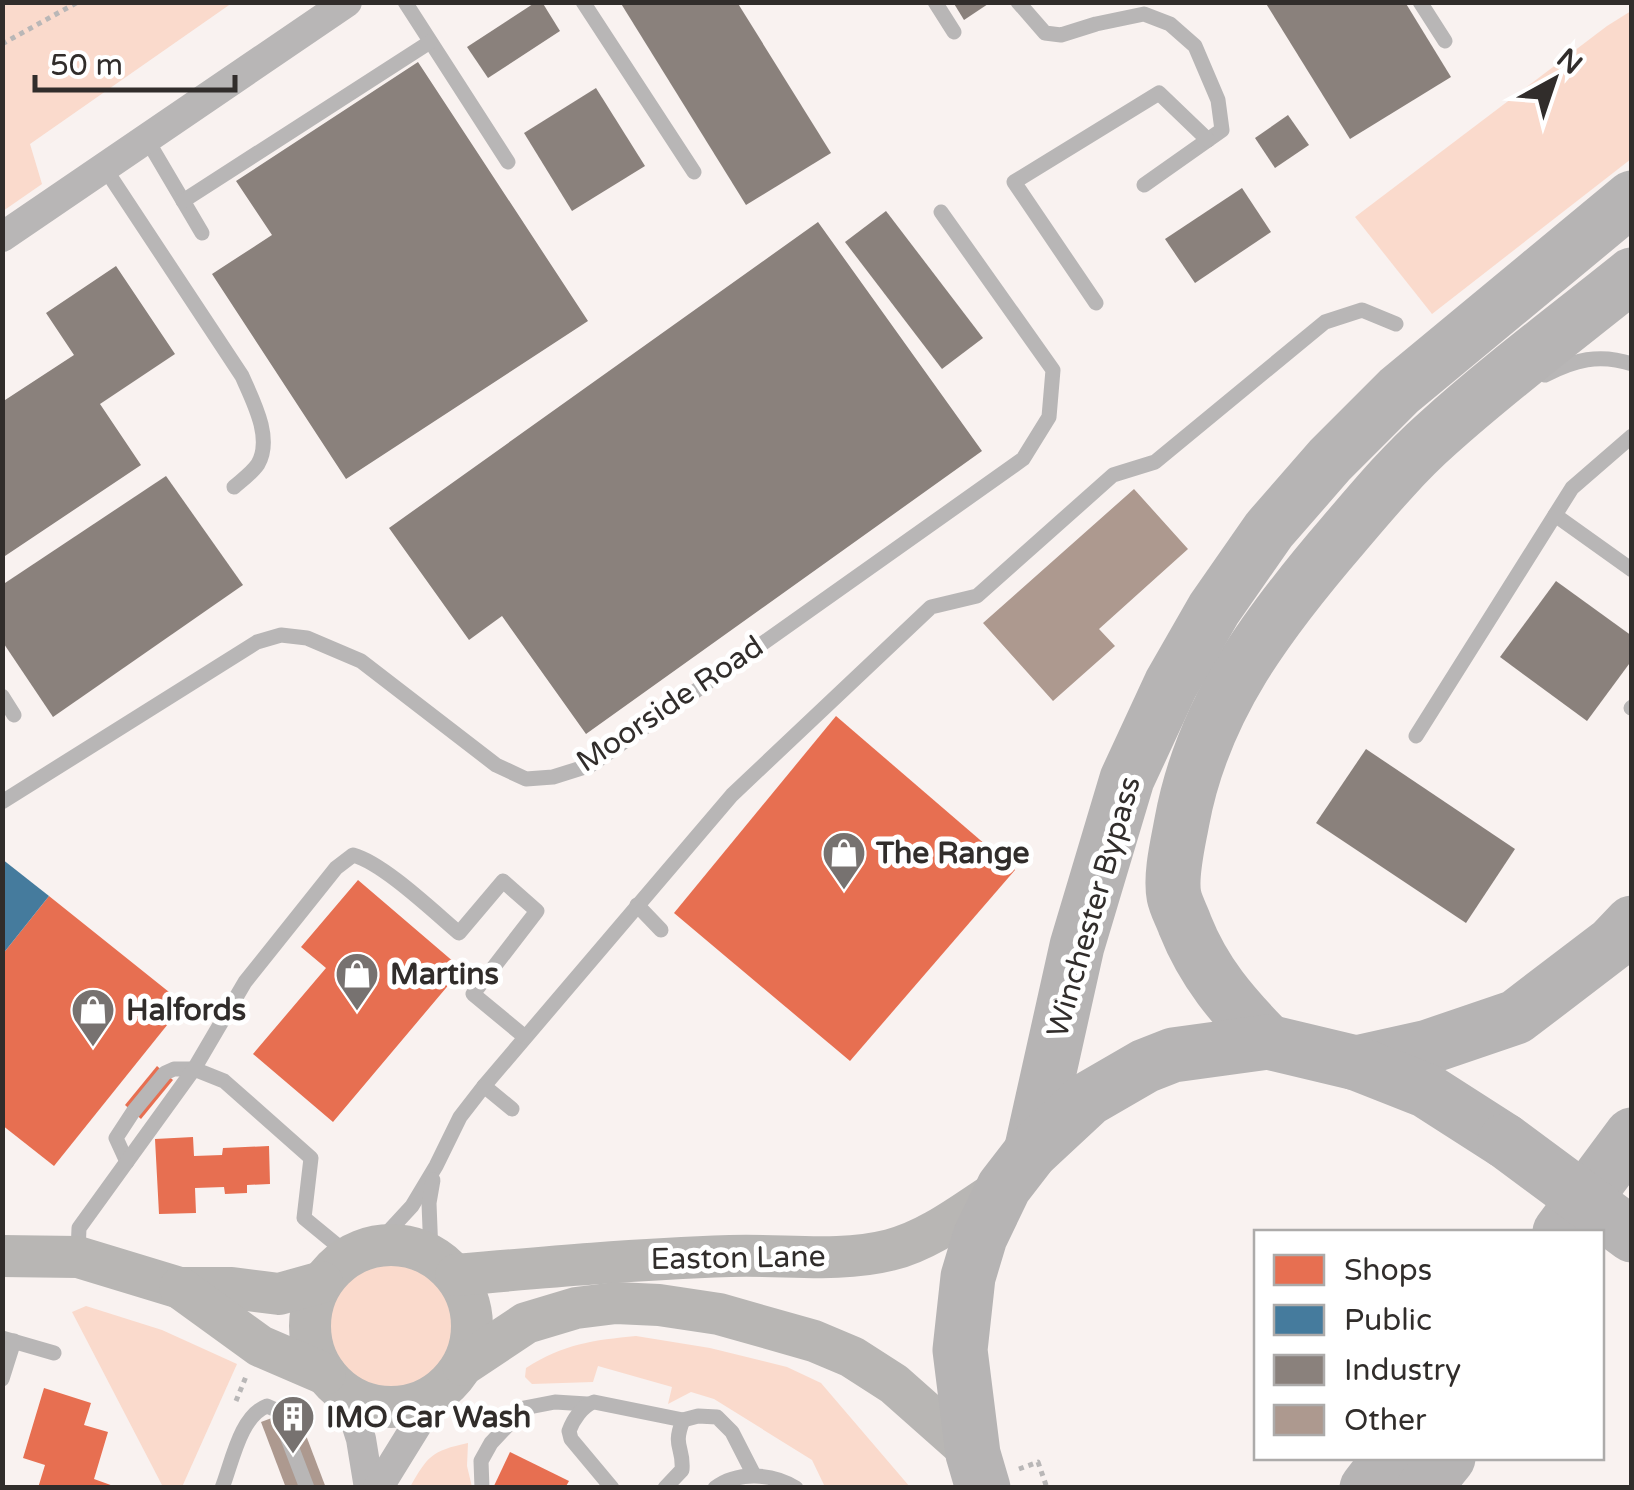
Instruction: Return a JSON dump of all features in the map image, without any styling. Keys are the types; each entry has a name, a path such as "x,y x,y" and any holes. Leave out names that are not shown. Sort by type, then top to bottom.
{"highway":[{"name":"Winchester Bypass","path":"1017,1169 1126,779 1214,609 1268,530 1399,390 1632,198"},
{"name":"Winchester Bypass","path":"1268,1042 1227,999 1208,972 1174,895 1176,852 1188,786 1209,731 1250,653 1279,612 1377,496 1434,436 1632,276"},
{"path":"1356,1063 1428,1047 1516,1017 1632,923"},
{"path":"990,1471 960,1350 966,1288 980,1237 1017,1169 1088,1099 1145,1066 1173,1056 1268,1042 1356,1063 1426,1090 1505,1141 1632,1236"},
{"path":"1561,1230 1632,1135"},
{"path":"1604,1251 1632,1212"},
{"path":"1367,1488 1388,1460"},
{"path":"1424,1488 1446,1460"}],"street":[{"path":"2,237 346,2"},
{"name":"Easton Lane","path":"443,1265 566,1265 738,1256 800,1258 891,1250 924,1236 1017,1169"},
{"path":"2,1256 78,1258 180,1288 232,1288 279,1294 349,1261 404,1245 443,1265 468,1296 473,1319 471,1343 378,1488"},
{"path":"349,1261 310,1312 309,1329 312,1345 336,1384 361,1439 368,1488"},
{"path":"180,1288 260,1346 336,1384 364,1403 382,1407 419,1403 450,1380"},
{"name":"Easton Lane","path":"450,1380 526,1323 576,1308 658,1304 719,1314 814,1341 852,1357 894,1384 990,1471"}],"lane":[{"path":"406,2 508,162"},
{"path":"584,2 694,172"},
{"path":"935,2 954,32"},
{"path":"1018,2 1045,33 1061,35 1144,14 1170,24 1195,46 1218,100 1222,130 1144,185"},
{"path":"1420,2 1445,41"},
{"path":"183,201 430,42"},
{"path":"1096,304 1014,182 1159,93 1208,140"},
{"path":"146,138 202,233"},
{"path":"104,167 242,376 250,395 261,425 263,453 256,468 234,487"},
{"name":"Moorside Road","path":"2,802 257,642 281,635 307,638 360,661 496,765 526,779 553,777 591,764 1024,459 1049,417 1053,370 941,212"},
{"path":"127,1162 116,1138 165,1073 194,1069 224,1080 311,1158 304,1218 349,1261 412,1206 460,1117 484,1086 732,795 931,608 978,596 1113,475 1155,462 1325,322 1362,310 1396,324"},
{"path":"1529,382 1572,361 1614,358 1632,364"},
{"path":"1434,436 1514,392"},
{"path":"1416,736 1572,488 1632,436"},
{"path":"1555,515 1632,570"},
{"path":"2,696 14,715"},
{"path":"78,1258 79,1228 194,1069 245,982 336,868 352,855 387,874 459,932 503,881 537,911 473,994 526,1038"},
{"path":"637,905 661,930"},
{"path":"484,1086 512,1109"},
{"path":"436,1166 429,1203 443,1265"},
{"path":"2,1379 8,1339 54,1353"},
{"path":"482,1488 481,1460 491,1443 524,1408 555,1402 594,1402 683,1420 718,1417 732,1432 750,1481"},
{"path":"586,1404 568,1431 612,1488"},
{"path":"242,1488 223,1483 248,1421 258,1410 272,1407 308,1488"},
{"path":"664,1488 682,1470 676,1438 683,1420"},
{"path":"715,1488 720,1483 750,1481 790,1484 796,1488"}],"path":[{"path":"2,44 78,2"},
{"path":"990,1471 1038,1462 1047,1488"}],"shaded area":[{"path":"2,3 232,3 30,144 42,184 3,211"},
{"path":"1631,11 1631,159 1432,314 1355,217"},
{"path":"391,1262 415,1267 436,1280 449,1301 454,1325 449,1349 436,1370 415,1383 391,1388 367,1383 346,1370 333,1349 328,1325 333,1301 346,1280 367,1267"},
{"path":"86,1306 162,1330 237,1364 182,1487 163,1487 72,1312"},
{"path":"636,1336 710,1348 787,1367 821,1383 910,1487 825,1487 812,1460 714,1399 691,1392 668,1404 672,1387 598,1366 593,1382 532,1384 525,1377 526,1368 566,1348"},
{"path":"468,1443 467,1466 472,1487 410,1487 432,1456"}],"building: Shops":[{"name":"The Range","path":"836,716 1015,870 850,1061 674,913"},
{"name":"Martins","path":"358,880 462,969 333,1122 253,1054 326,968 301,947"},
{"name":"Halfords","path":"49,896 184,1004 54,1166 2,1125 2,955"},
{"path":"157,1066 173,1080 141,1119 125,1105"},
{"path":"193,1137 194,1156 222,1155 223,1148 269,1146 270,1184 247,1185 247,1193 225,1194 224,1187 195,1188 196,1213 159,1214 155,1139"},
{"path":"44,1388 91,1403 84,1425 108,1432 94,1479 119,1488 38,1488 45,1465 23,1458"},
{"path":"510,1452 569,1481 565,1488 493,1488"}],"building: Public":[{"path":"2,859 49,896 2,955"}],"building: Industry":[{"path":"536,2 542,2 560,31 488,78 467,47"},
{"path":"620,2 737,2 831,153 746,205"},
{"path":"953,2 991,2 964,20"},
{"path":"1265,2 1405,2 1451,77 1350,139"},
{"path":"418,62 588,321 346,479 212,274 272,235 236,181"},
{"path":"596,88 645,166 572,211 524,133"},
{"path":"1288,115 1309,145 1275,168 1255,138"},
{"path":"1242,188 1271,232 1195,283 1165,239"},
{"path":"886,211 983,338 942,369 845,242"},
{"path":"818,222 982,451 586,734 502,616 469,640 389,528"},
{"path":"116,266 175,354 100,404 141,465 2,558 2,402 74,355 46,313"},
{"path":"166,476 243,585 53,717 2,641 2,585"},
{"path":"1556,581 1632,636 1632,660 1587,721 1500,657"},
{"path":"1366,749 1515,849 1466,923 1316,823"}],"building: Other":[{"path":"1134,489 1188,549 1099,629 1115,646 1053,701 983,623"},
{"name":"IMO Car Wash","path":"296,1409 326,1488 286,1488 261,1422"}],"place":[{"name":"The Range","path":"844,891"},
{"name":"Martins","path":"357,1012"},
{"name":"Halfords","path":"93,1048"},
{"name":"IMO Car Wash","path":"293,1455"}]}
